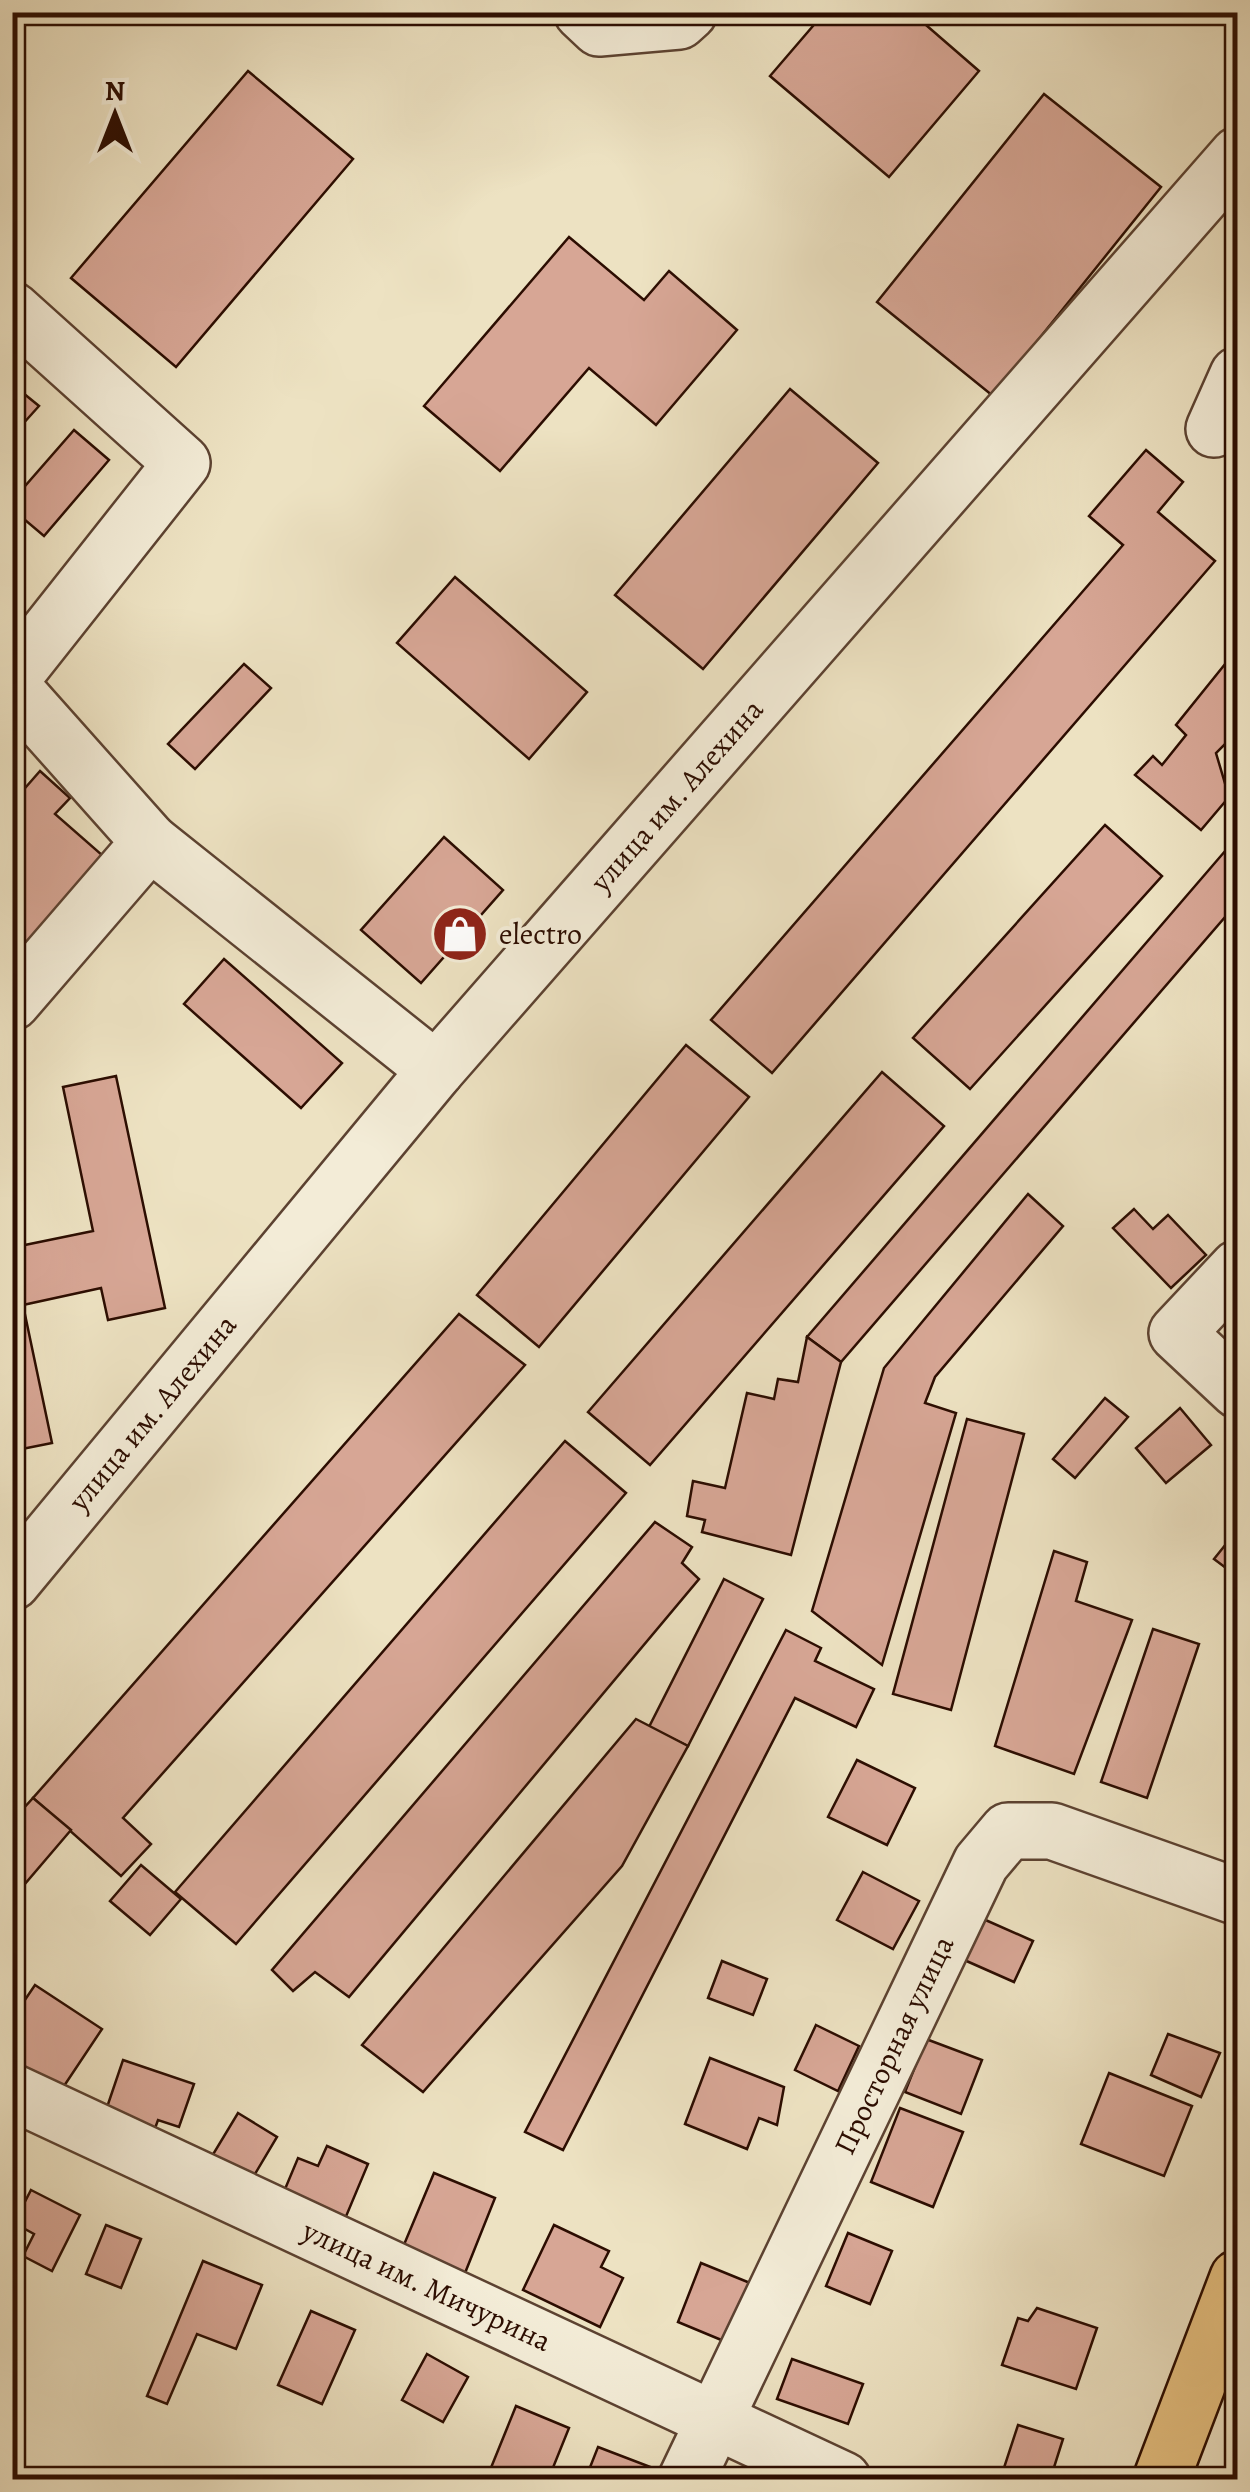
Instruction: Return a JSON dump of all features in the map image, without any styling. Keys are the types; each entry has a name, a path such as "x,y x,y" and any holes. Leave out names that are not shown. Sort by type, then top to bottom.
{"highway":[{"path":"1162,2480 1238,2278"}],"street":[{"path":"590,20 679,21 689,12"},
{"name":"улица им. Алехина","path":"12,1582 436,1070 1238,155"},
{"path":"12,310 182,462 12,678"},
{"path":"1214,429 1238,376"},
{"path":"12,687 150,842 436,1070"},
{"path":"12,1002 150,842"},
{"path":"1238,1268 1177,1333 1238,1390"},
{"name":"Просторная улица","path":"686,2480 710,2421 981,1863 1008,1831 1052,1831 1238,1897"},
{"name":"улица им. Мичурина","path":"12,2092 842,2480"}],"building":[{"path":"825,12 911,12 979,71 889,177 770,76"},
{"path":"248,71 353,159 176,367 71,278"},
{"path":"1044,94 1161,187 993,396 877,302"},
{"path":"569,237 644,300 669,271 737,330 656,425 589,368 500,471 424,406"},
{"path":"12,384 39,406 12,436"},
{"path":"790,389 878,463 703,669 615,595"},
{"path":"74,430 109,460 44,536 12,509 12,501"},
{"path":"1146,450 1183,482 1158,512 1215,561 772,1073 711,1020 1123,545 1089,516"},
{"path":"455,577 587,692 529,759 397,643"},
{"path":"1238,648 1238,749 1229,740 1216,753 1229,797 1201,830 1135,775 1153,756 1162,765 1186,735 1176,725"},
{"path":"244,664 271,688 195,769 168,744"},
{"path":"40,771 70,798 55,814 110,862 12,973 12,803"},
{"path":"1105,825 1162,876 970,1089 913,1038"},
{"path":"1238,836 1238,902 841,1362 807,1337"},
{"path":"444,837 503,890 421,983 361,930"},
{"path":"224,959 342,1063 301,1108 184,1004"},
{"path":"686,1045 749,1097 539,1347 477,1295"},
{"path":"882,1072 944,1126 650,1465 588,1412"},
{"path":"116,1076 165,1308 108,1320 101,1288 23,1305 52,1443 12,1451 12,1234 15,1247 93,1231 63,1087"},
{"path":"1028,1194 1063,1226 935,1377 925,1403 956,1413 882,1665 812,1611 884,1368"},
{"path":"1134,1209 1153,1229 1168,1215 1206,1255 1171,1288 1113,1228"},
{"path":"459,1314 525,1365 123,1818 151,1844 121,1876 33,1798"},
{"path":"807,1337 841,1362 791,1555 702,1532 705,1520 687,1516 693,1481 725,1488 747,1393 774,1399 778,1379 798,1382"},
{"path":"1105,1398 1128,1417 1075,1478 1053,1459"},
{"path":"1180,1408 1211,1445 1166,1483 1136,1448"},
{"path":"967,1419 1024,1434 951,1710 893,1694"},
{"path":"565,1441 626,1493 236,1944 175,1892"},
{"path":"655,1522 692,1547 682,1563 699,1579 349,1997 315,1972 293,1991 272,1970"},
{"path":"1238,1529 1238,1577 1214,1559"},
{"path":"1054,1551 1087,1562 1076,1601 1132,1620 1074,1774 995,1746"},
{"path":"724,1579 763,1599 688,1746 649,1727"},
{"path":"1153,1629 1199,1644 1147,1798 1101,1782"},
{"path":"786,1630 821,1648 815,1661 874,1689 856,1727 795,1698 563,2150 525,2132"},
{"path":"636,1719 688,1746 622,1866 423,2092 362,2045"},
{"path":"857,1760 915,1788 887,1845 828,1817"},
{"path":"33,1798 71,1830 12,1899 12,1821"},
{"path":"141,1865 181,1899 150,1935 110,1901"},
{"path":"863,1872 919,1901 893,1949 837,1920"},
{"path":"981,1918 1033,1941 1014,1982 962,1959"},
{"path":"722,1961 767,1979 753,2015 708,1998"},
{"path":"35,1985 102,2029 60,2092 12,2062 12,2019"},
{"path":"816,2025 859,2046 838,2091 795,2070"},
{"path":"1168,2034 1220,2053 1201,2097 1151,2075"},
{"path":"926,2039 982,2060 961,2114 905,2092"},
{"path":"710,2058 784,2087 777,2125 759,2118 747,2149 685,2124"},
{"path":"123,2060 194,2084 179,2127 158,2120 153,2134 104,2116"},
{"path":"1109,2073 1192,2106 1164,2176 1081,2144"},
{"path":"900,2108 963,2132 933,2207 871,2182"},
{"path":"238,2113 277,2137 249,2184 209,2161"},
{"path":"327,2146 368,2164 342,2226 280,2201 298,2158 318,2166"},
{"path":"434,2173 495,2198 465,2273 403,2247"},
{"path":"31,2190 80,2215 52,2271 23,2256 34,2234 14,2223"},
{"path":"106,2225 141,2239 121,2288 86,2274"},
{"path":"554,2225 609,2251 601,2267 623,2278 600,2327 523,2290"},
{"path":"848,2233 892,2251 870,2304 826,2286"},
{"path":"203,2261 262,2285 236,2349 197,2334 167,2404 147,2396"},
{"path":"701,2263 755,2285 731,2344 678,2322"},
{"path":"1037,2308 1097,2328 1076,2389 1002,2365 1018,2318 1028,2321"},
{"path":"311,2311 355,2330 322,2404 278,2385"},
{"path":"427,2354 468,2377 443,2422 402,2400"},
{"path":"792,2359 863,2384 848,2424 777,2399"},
{"path":"516,2406 569,2428 548,2480 486,2480"},
{"path":"1018,2425 1063,2439 1050,2480 1000,2480"},
{"path":"598,2447 666,2473 663,2480 585,2480"}],"place":[{"name":"electro","path":"460,934"}]}
